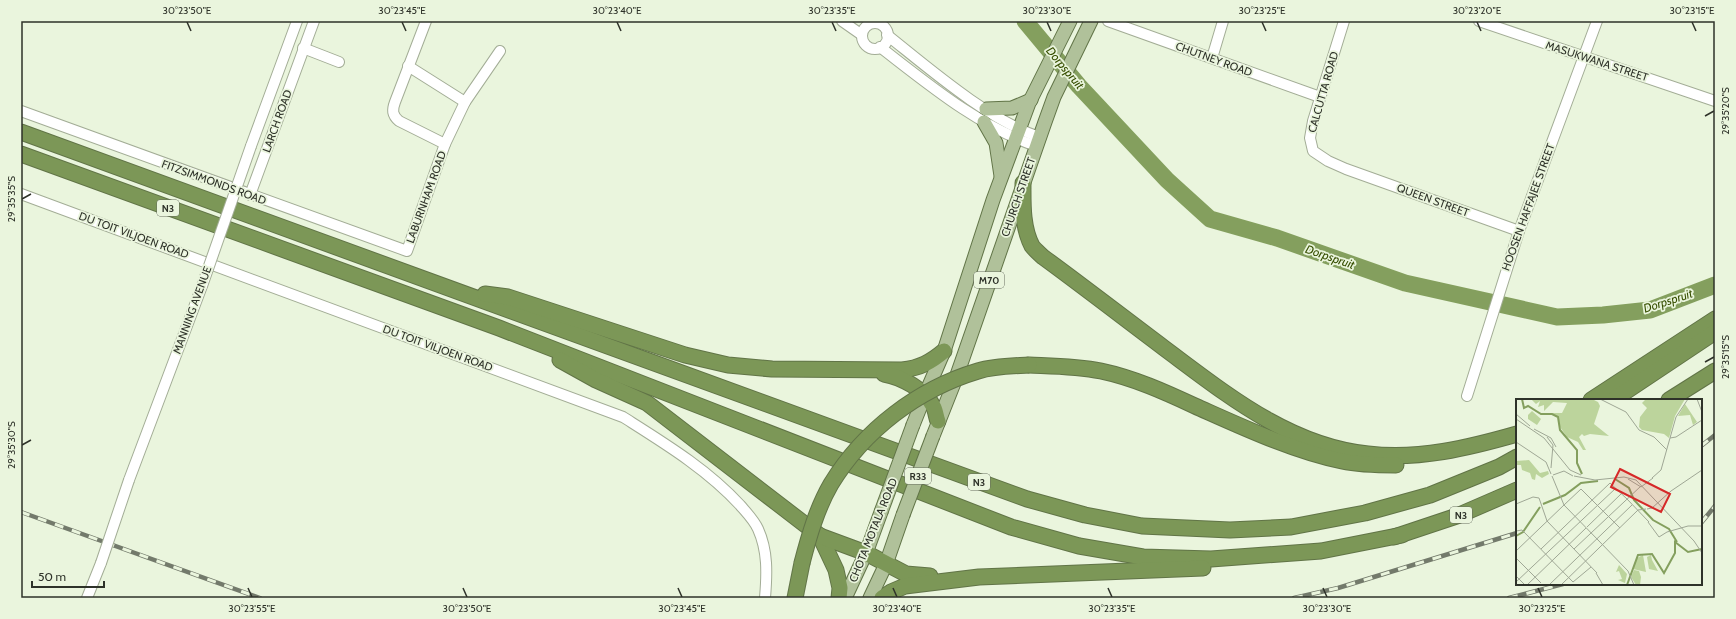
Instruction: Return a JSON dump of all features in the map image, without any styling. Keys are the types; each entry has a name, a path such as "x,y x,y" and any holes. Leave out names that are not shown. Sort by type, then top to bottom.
{"highway":[{"name":"N3","path":"21,132 1027,499 1085,515 1142,526 1230,530 1291,527 1365,513 1430,495 1499,467 1516,457"},
{"name":"N3","path":"21,154 499,328 1004,524 1079,546 1143,557 1211,559 1322,551 1402,535 1457,516 1516,490"},
{"path":"1023,183 1023,208 1028,236 1033,247 1043,257 1205,378 1264,418 1287,431 1323,444 1368,454 1406,456 1447,452 1516,434"},
{"path":"456,290 508,297 685,355 728,365 772,369 911,369 930,362 944,351"},
{"path":"1593,399 1715,319"},
{"path":"499,328 596,380 647,403 820,536 866,553 906,574 916,576 979,577 1216,568 1323,556 1402,535"},
{"path":"1614,399 1715,332"},
{"path":"795,598 809,537 819,510 832,484 860,447 891,416 909,402 941,386 978,371 1002,366 1029,365 1079,367 1109,373 1164,392 1251,430 1314,454 1342,461 1373,465 1417,464 1450,461 1485,452 1516,437"},
{"path":"860,369 890,375 909,383 924,395 934,406 938,421"},
{"path":"1671,399 1715,371"},
{"path":"820,536 836,570 840,588 839,598"},
{"path":"882,598 905,586 979,577"}],"main road":[{"name":"CHURCH STREET","path":"956,378 1054,97 1091,21"},
{"name":"CHURCH STREET","path":"944,351 1002,178 1030,100 1067,26"},
{"path":"1002,178 996,143 985,115 1012,108 1030,100"},
{"name":"CHOTA MOTALA ROAD","path":"845,598 866,553 924,395 944,351"},
{"name":"CHOTA MOTALA ROAD","path":"870,598 886,564 938,421 956,378"}],"street":[{"name":"MANNING AVENUE","path":"87,598 101,563 129,480 202,286 297,21"},
{"name":"LARCH ROAD","path":"250,195 314,21"},
{"name":"LABURNHAM ROAD","path":"426,21 393,109 395,117 399,121 445,144"},
{"path":"842,21 862,34"},
{"name":"CHUTNEY ROAD","path":"1108,21 1320,97"},
{"path":"1212,58 1223,21"},
{"name":"CALCUTTA ROAD","path":"1344,21 1313,121 1310,138 1313,151 1328,161 1346,169"},
{"name":"MASUKWANA STREET","path":"1480,21 1715,101"},
{"name":"HOOSEN HAFFAJEE STREET","path":"1467,396 1489,322 1519,231 1597,21"},
{"path":"985,115 942,78 887,35 881,25 866,23 862,34 863,41 867,46 880,48 928,85 985,115 1018,135 1038,141"},
{"path":"880,48 886,42 887,35"},
{"path":"303,48 339,62"},
{"name":"LABURNHAM ROAD","path":"407,251 445,144 465,102 500,51"},
{"path":"408,66 465,102"},
{"name":"FITZSIMMONDS ROAD","path":"21,111 407,251"},
{"name":"QUEEN STREET","path":"1346,169 1519,231"},
{"name":"DU TOIT VILJOEN ROAD","path":"21,194 623,417 687,459 722,486 745,511 757,528 764,547 767,568 766,598"}],"waterway":[{"name":"Dorpspruit","path":"1025,21 1079,86 1167,180 1210,219 1277,238 1405,283 1557,317 1603,315 1650,310 1715,285"}],"railway":[{"path":"1702,445 1715,435"},
{"path":"1702,522 1715,506"},
{"path":"21,512 260,598"},
{"path":"1294,598 1338,588 1516,533"},
{"path":"1509,598 1559,585"}]}
